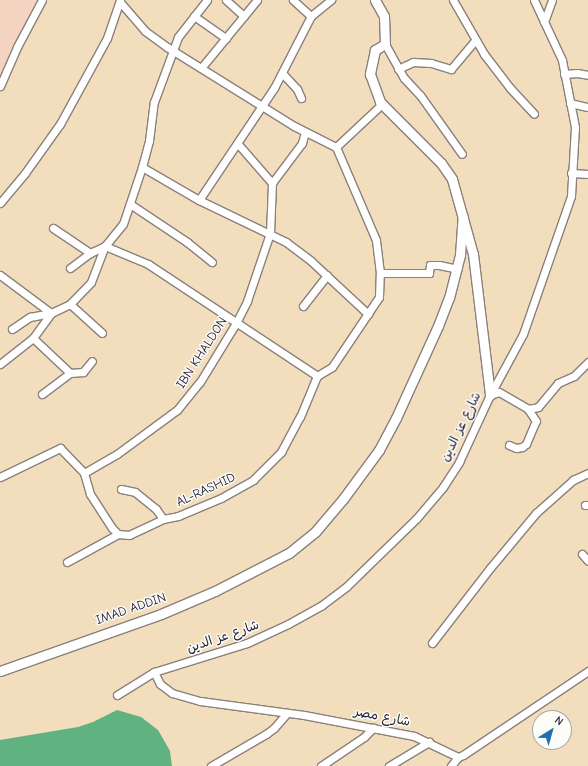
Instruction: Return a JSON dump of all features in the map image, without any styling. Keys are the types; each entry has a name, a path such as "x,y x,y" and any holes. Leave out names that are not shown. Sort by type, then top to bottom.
{"street":[{"path":"0,86 17,47 42,0"},
{"path":"12,329 30,317 51,313 70,304 91,282 105,246 123,224 142,167 149,140 154,102 180,32 207,0"},
{"path":"226,0 244,16"},
{"path":"201,68 257,0"},
{"path":"293,0 311,16"},
{"path":"199,200 238,144 262,106 282,73 311,16 331,0"},
{"path":"375,0 384,16 385,44 398,69 408,83 420,95 462,154"},
{"path":"453,0 475,40 503,80 534,114"},
{"path":"544,22 552,0"},
{"path":"70,268 90,253 105,246 148,264 317,376 332,367 379,297 380,273 376,240 336,147 305,132 173,50 145,31 120,1"},
{"path":"0,203 25,173 60,124 107,38 120,1"},
{"name":"شارع عز الدين","path":"117,695 154,672 247,643 288,624 322,605 347,586 416,520 443,487 469,442 490,395 523,334 571,196 575,126 562,60 535,2"},
{"path":"194,16 226,38"},
{"path":"398,69 413,62 431,63 451,69 475,40"},
{"path":"385,44 375,50 370,72 382,104 441,163 452,179 473,254 490,395 495,392 501,392 528,409 536,421 526,444 522,447 516,448 509,445"},
{"path":"282,73 297,89 301,98"},
{"path":"564,74 577,73 588,75"},
{"path":"570,103 588,107"},
{"path":"336,147 382,104"},
{"path":"238,144 272,183 302,143 305,132"},
{"path":"142,167 199,200 286,242 327,275 368,314"},
{"path":"572,173 588,174"},
{"name":"IBN KHALDON","path":"84,473 117,454 177,410 200,382 236,323 247,301 270,235 272,183"},
{"path":"130,204 187,242 212,262"},
{"name":"IMAD ADDIN","path":"0,671 161,614 215,591 298,547 315,532 343,499 379,450 396,418 438,326 458,269 463,216"},
{"path":"53,228 90,253"},
{"path":"380,273 429,273 430,265 439,265 458,269"},
{"path":"0,275 51,313"},
{"path":"303,306 327,275"},
{"path":"70,304 102,333"},
{"path":"0,364 34,338 51,313"},
{"path":"34,338 70,373"},
{"path":"42,394 70,373 83,372 92,361"},
{"path":"528,409 538,407 560,382 574,376 588,362"},
{"name":"AL-RASHID","path":"118,534 129,535 163,519 178,516 220,498 254,480 281,452 300,417 317,376"},
{"path":"0,477 60,448 84,473 90,494 112,528 118,534 67,562"},
{"path":"432,643 490,568 536,514 573,480 588,473"},
{"path":"121,490 135,492 156,509 163,519"},
{"path":"582,554 588,561"},
{"path":"451,766 458,757 588,671"},
{"name":"شارع مصر","path":"154,672 160,684 172,693 182,697 200,701 286,713 414,736 429,742 451,755 458,757"},
{"path":"211,766 266,734 274,728 286,713"},
{"path":"321,766 364,737 373,728"},
{"path":"389,766 429,742"}],"shaded area":[{"path":"0,0 40,0 0,83"}],"green space":[{"path":"117,710 141,717 158,730 170,751 172,766 0,766 0,740 78,727 93,722"}]}
